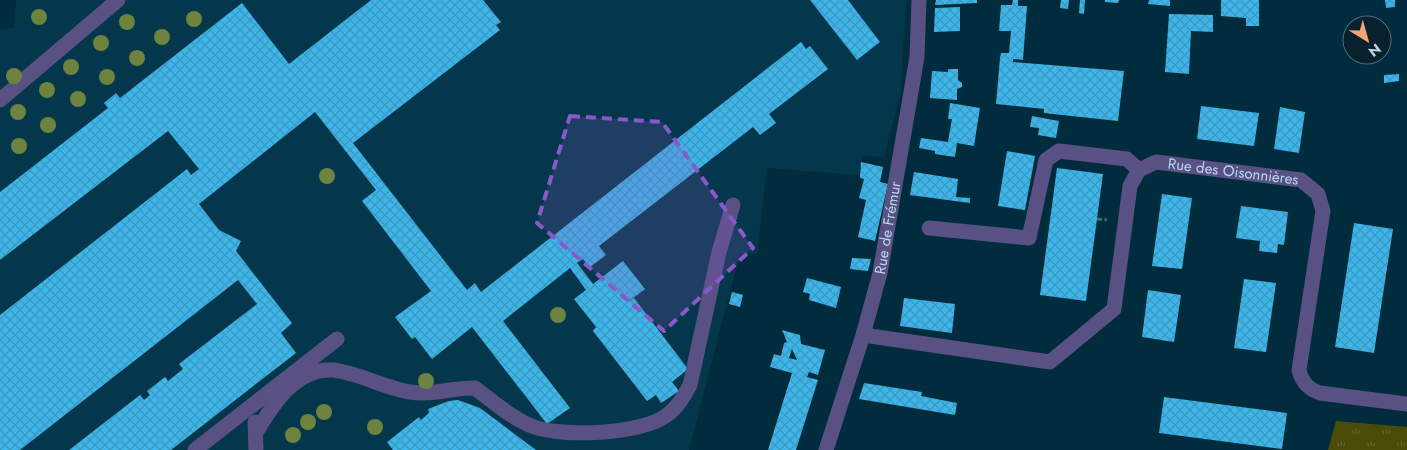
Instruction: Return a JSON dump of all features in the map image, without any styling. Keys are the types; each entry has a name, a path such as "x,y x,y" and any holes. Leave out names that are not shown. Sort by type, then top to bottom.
{"street":[{"path":"0,100 118,0"},
{"name":"Rue de Frémur","path":"826,450 863,335 880,273 916,66 918,0"},
{"path":"863,335 1050,362 1114,309 1130,186 1139,170 1127,159 1059,151 1046,160 1029,238 929,228"},
{"name":"Rue des Oisonnières","path":"1139,170 1156,162 1301,180 1314,188 1322,202 1323,211 1299,370 1301,378 1312,390 1320,393 1407,404"},
{"path":"257,431 273,403 288,389 306,376 319,371 334,370 410,392 428,394 475,388 501,408 530,425 544,429 564,432 608,432 632,430 652,424 667,415 682,400 690,385 719,252 732,204"},
{"path":"196,450 337,339"},
{"path":"248,409 257,431 256,450"}],"path":[{"path":"1097,219 1107,220"}],"highlighted area":[{"path":"570,116 662,122 753,248 664,331 537,223"}],"shaded area":[{"path":"16,0 906,0 901,91 884,157 863,156 858,175 767,168 757,254 740,253 689,450 0,450 0,30 14,28"}],"green space":[{"path":"1336,421 1407,427 1407,450 1328,450"}],"building":[{"path":"371,0 483,0 501,22 496,25 500,30 353,143 467,290 475,283 481,292 801,42 806,49 810,46 828,69 769,114 776,123 760,135 753,127 599,246 606,255 590,267 583,259 577,263 593,284 623,261 645,289 628,302 634,298 688,369 672,382 679,391 661,403 656,395 647,401 593,331 596,327 574,299 586,290 570,268 503,321 570,408 547,424 472,327 432,359 415,337 412,339 395,317 431,291 362,201 376,190 315,112 199,204 219,230 241,241 236,251 292,323 281,333 296,353 171,450 69,450 140,395 144,400 150,395 147,391 165,377 168,381 183,369 179,364 257,304 238,280 20,450 0,450 0,315 187,169 191,175 199,169 168,131 0,260 0,192 108,108 104,103 116,93 120,98 242,3 289,64"},
{"path":"810,0 848,0 880,42 857,60"},
{"path":"936,0 977,0 977,3 935,5"},
{"path":"1013,0 1018,0 1018,6 1027,6 1023,60 1013,59 1013,62 1124,71 1118,121 1044,113 1044,109 996,104 1001,53 1009,53 1011,31 999,31 1001,5 1012,5"},
{"path":"1061,0 1069,0 1068,9 1060,8"},
{"path":"1080,0 1085,0 1084,14 1079,13"},
{"path":"1105,0 1119,0 1118,3 1105,2"},
{"path":"1149,0 1170,0 1170,6 1148,4"},
{"path":"1221,0 1259,0 1259,26 1246,26 1246,18 1221,16"},
{"path":"1385,0 1395,0 1395,7 1386,8"},
{"path":"960,7 960,31 934,32 935,8"},
{"path":"1169,14 1213,15 1213,32 1191,31 1189,74 1165,72"},
{"path":"948,69 958,69 958,80 962,83 962,87 957,89 957,100 930,98 932,71 948,72"},
{"path":"1399,74 1399,81 1384,83 1384,75"},
{"path":"950,103 980,108 974,146 957,143 955,157 935,154 935,151 919,148 921,138 948,142 952,119 948,119"},
{"path":"1201,106 1259,113 1254,146 1197,139"},
{"path":"1280,107 1305,112 1299,153 1274,149"},
{"path":"1032,116 1059,121 1056,138 1038,135 1039,128 1030,127"},
{"path":"1007,151 1035,156 1025,210 998,206"},
{"path":"861,162 883,167 880,182 888,184 875,241 858,237 866,200 859,198 864,179 860,178"},
{"path":"1057,168 1103,174 1086,301 1040,295"},
{"path":"914,172 958,179 956,197 970,198 970,203 910,195"},
{"path":"1162,194 1192,198 1182,269 1152,266"},
{"path":"1241,206 1288,212 1284,245 1278,244 1277,253 1259,251 1260,241 1236,238"},
{"path":"1354,223 1393,229 1374,353 1335,347"},
{"path":"852,258 871,259 868,271 850,269"},
{"path":"807,278 841,287 836,308 809,300 810,294 803,292"},
{"path":"1244,279 1276,283 1266,352 1234,348"},
{"path":"1148,290 1181,295 1174,342 1142,337"},
{"path":"732,292 743,295 740,307 729,304"},
{"path":"904,298 955,304 952,333 900,326"},
{"path":"782,330 800,335 801,344 825,350 818,375 809,372 807,377 818,380 796,450 768,450 792,373 770,367 774,354 781,356 784,343 787,342","holes":["792,349 797,360 789,358"]},
{"path":"864,383 922,392 921,396 957,403 955,415 859,399"},
{"path":"1164,397 1287,413 1282,449 1159,433"},
{"path":"458,400 480,408 536,450 393,450 387,442 419,417 421,420 429,413 428,409 449,401"}]}
